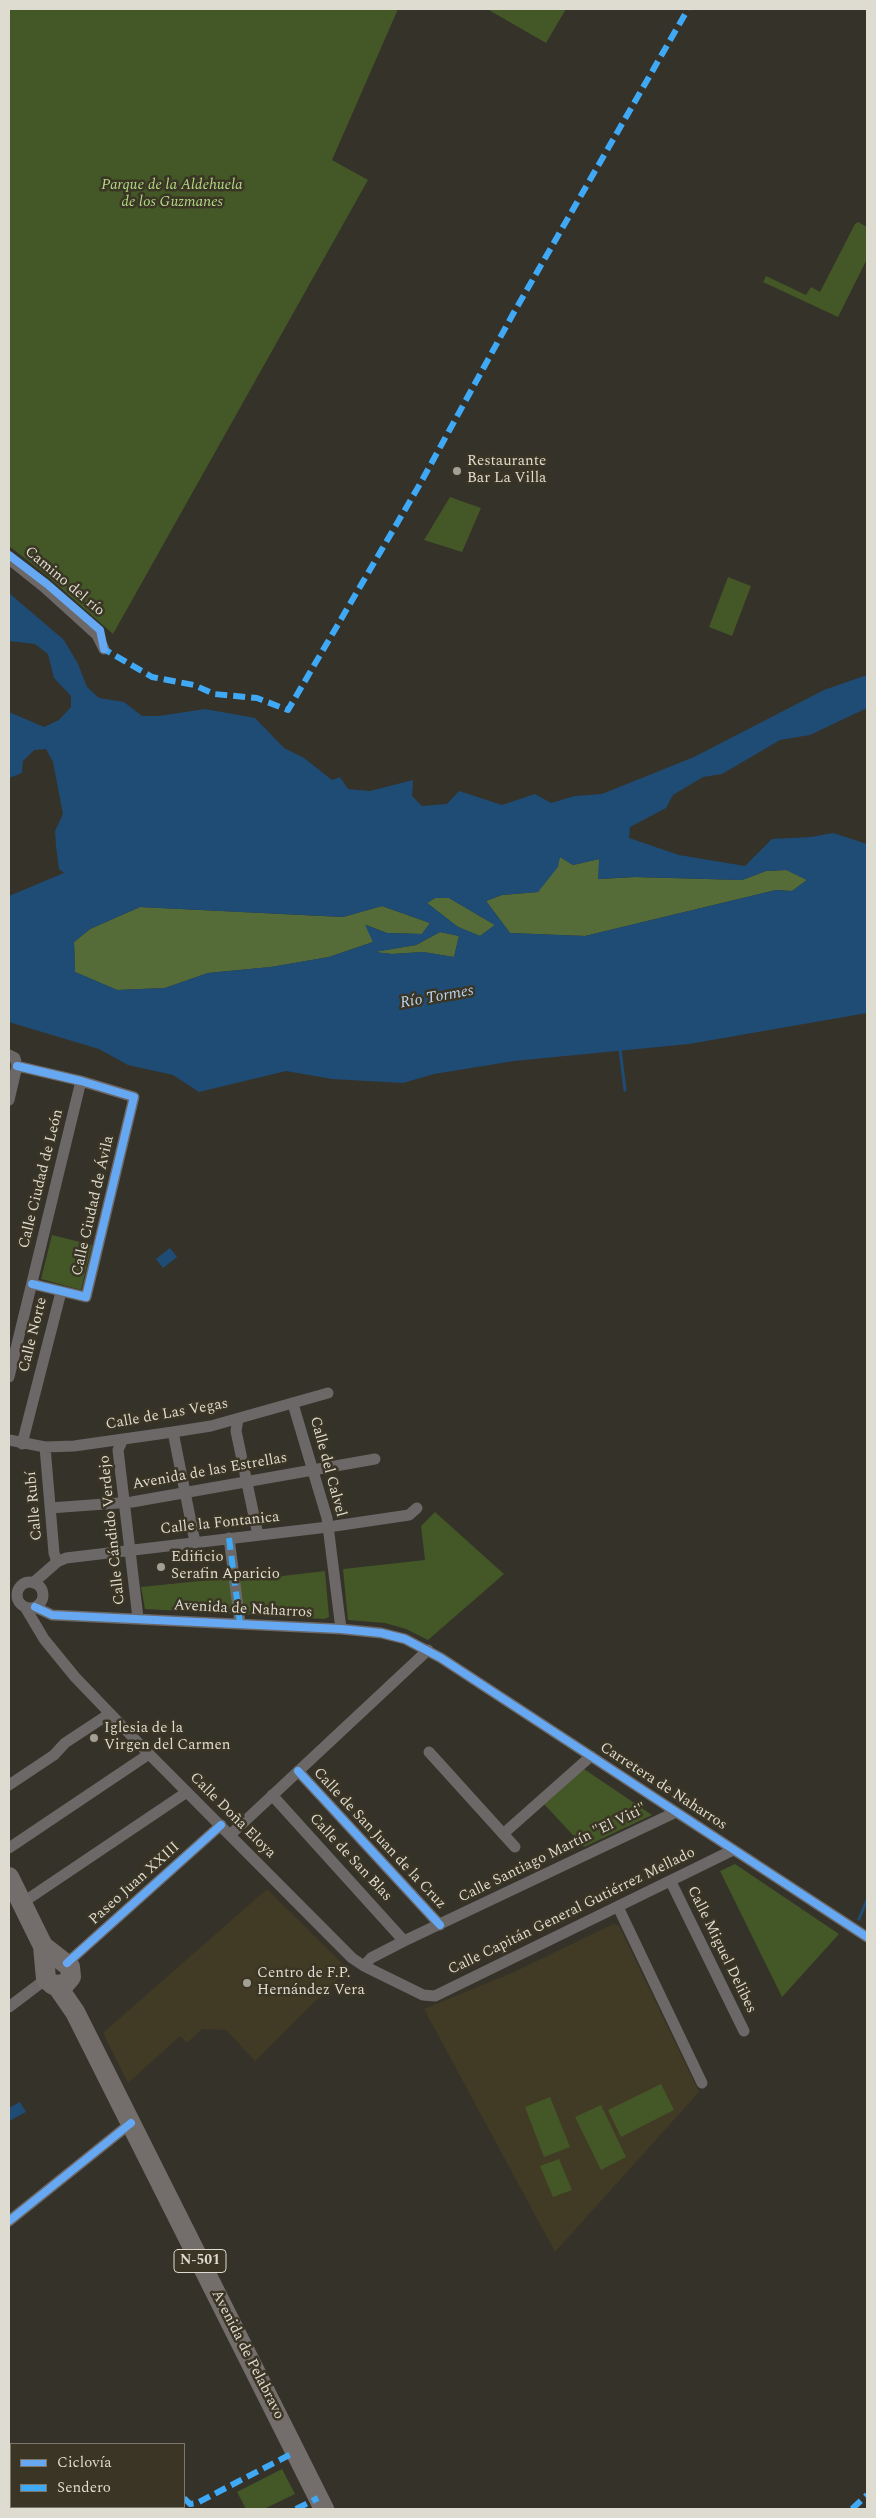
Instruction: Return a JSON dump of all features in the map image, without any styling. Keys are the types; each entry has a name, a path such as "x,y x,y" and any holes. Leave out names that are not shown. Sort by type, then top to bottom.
{"highway":[{"path":"9,1877 57,1973"},
{"name":"Avenida de Pelabravo","path":"57,1973 324,2509"}],"street":[{"name":"Camino del río","path":"9,559 97,634 104,649"},
{"path":"9,1055 15,1058 9,1100"},
{"path":"14,1071 81,1081"},
{"name":"Calle Ciudad de Ávila","path":"60,1292 86,1297 134,1096 81,1081"},
{"name":"Calle Ciudad de León","path":"9,1377 81,1081"},
{"path":"32,1284 60,1292"},
{"name":"Calle Norte","path":"22,1444 60,1292"},
{"name":"Calle de Las Vegas","path":"9,1440 45,1447 74,1446 173,1432 211,1426 328,1393"},
{"name":"Calle del Calvel","path":"293,1404 328,1527 341,1629"},
{"path":"238,1419 236,1431 258,1535"},
{"path":"173,1432 195,1542"},
{"name":"Calle Cándido Verdejo","path":"123,1439 118,1450 138,1618"},
{"name":"Calle Rubí","path":"45,1447 54,1554 57,1562"},
{"name":"Avenida de las Estrellas","path":"50,1508 124,1501 132,1502 375,1459"},
{"name":"Calle la Fontanica","path":"33,1583 57,1562 66,1558 409,1516 417,1508"},
{"path":"229,1538 240,1623"},
{"path":"42,1597 28,1607 17,1598 14,1590 25,1584 33,1583 40,1588 42,1597 62,1615"},
{"name":"Avenida de Naharros","path":"9,1602 47,1614 240,1623 341,1629 387,1634 405,1639 444,1660"},
{"name":"Calle Doña Eloya","path":"28,1607 44,1640 109,1714 346,1952 364,1966 424,1995"},
{"path":"230,1835 428,1650"},
{"name":"Carretera de Naharros","path":"444,1660 867,1937"},
{"path":"9,1785 54,1755 66,1743 109,1714"},
{"path":"429,1752 515,1847"},
{"path":"9,1848 149,1754"},
{"path":"503,1834 591,1756"},
{"name":"Calle de San Juan de la Cruz","path":"298,1771 440,1925"},
{"path":"22,1903 187,1792"},
{"name":"Calle de San Blas","path":"272,1795 404,1941"},
{"name":"Calle Santiago Martín \"El Viti\"","path":"364,1966 371,1958 404,1941 676,1812"},
{"name":"Paseo Juan XXIII","path":"9,2007 57,1973 221,1825"},
{"name":"Calle Capitán General Gutiérrez Mellado","path":"424,1995 435,1996 733,1850"},
{"name":"Calle Miguel Delibes","path":"671,1882 744,2032"},
{"path":"618,1906 702,2083"},
{"path":"9,2221 131,2123"}],"shaded area":[{"name":"Centro de F.P. Hernández Vera","path":"267,1889 348,1969 255,2061 226,2030 202,2029 187,2043 180,2036 128,2083 103,2033"},
{"path":"613,1924 619,1926 699,2092 555,2252 424,2009 514,1972"}],"green space":[{"name":"Parque de la Aldehuela de los Guzmanes","path":"9,9 398,9 332,160 368,180 113,634 46,575 9,546"},
{"path":"487,9 566,9 546,43"},
{"path":"858,222 867,227 867,259 838,317 763,282 766,276 806,295 811,287 820,292 855,224"},
{"path":"450,497 481,508 462,552 424,540"},
{"path":"728,577 751,586 732,636 709,627"},
{"path":"560,857 573,865 599,859 599,879 635,877 742,880 766,871 787,870 807,880 792,891 776,890 585,936 510,933 486,901 502,895 538,892"},
{"path":"435,898 449,898 495,925 480,936 458,927 427,903"},
{"path":"382,906 430,923 422,934 387,933 366,925 373,942 329,957 271,967 208,973 165,988 117,990 75,972 74,942 90,929 140,907 343,917"},
{"path":"440,932 459,936 454,957 423,952 392,954 373,952 416,945"},
{"path":"52,1235 92,1245 81,1290 41,1279"},
{"path":"435,1512 504,1574 428,1640 406,1629 385,1623 348,1620 343,1569 425,1560 421,1526"},
{"path":"325,1571 329,1617 324,1619 145,1609 141,1587 239,1577 240,1581"},
{"path":"584,1769 652,1815 584,1847 544,1804"},
{"path":"735,1864 839,1934 782,1997 720,1871"},
{"path":"661,2084 674,2110 621,2137 608,2110"},
{"path":"550,2097 570,2147 544,2157 525,2107"},
{"path":"601,2105 626,2157 601,2170 575,2117"},
{"path":"559,2159 572,2190 553,2197 540,2166"},
{"path":"282,2469 295,2494 264,2509 246,2509 237,2492"}],"water":[{"name":"Río Tormes","path":"9,593 64,640 78,664 87,687 99,698 124,702 142,716 159,716 205,709 255,718 284,748 304,758 332,780 340,777 348,789 370,791 413,780 412,796 422,806 447,804 459,791 502,805 535,794 551,803 575,796 602,794 694,757 824,690 867,675 867,708 810,735 780,740 722,774 703,777 673,795 666,808 630,827 629,838 679,855 745,866 772,839 811,837 833,833 867,844 867,1013 689,1044 514,1061 434,1074 403,1083 332,1079 286,1071 199,1092 173,1075 128,1065 99,1049 9,1022 9,896 64,873 59,869 56,846 55,831 63,814 53,762 46,749 34,750 23,761 22,773 9,778 9,712 44,727 59,720 71,707 71,696 54,678 48,654 35,644 9,641","holes":["560,857 573,865 599,859 598,879 635,877 742,880 766,871 786,870 807,880 792,891 776,890 585,936 510,933 486,901 502,895 538,892 558,867","435,898 449,898 495,925 480,936 458,927 427,903","382,906 430,923 422,934 387,933 365,925 373,942 329,957 271,967 208,973 165,988 117,990 75,972 74,942 90,929 140,907 343,917","440,932 459,936 454,957 423,952 392,954 375,952 416,945"]},
{"path":"170,1248 177,1257 163,1268 156,1259"},
{"path":"20,2102 26,2112 9,2121 9,2108"}],"waterway":[{"path":"620,1049 625,1090"},
{"path":"859,1919 867,1900"}],"marked path":[{"path":"102,645 104,649 152,677 194,685 214,694 257,698 288,710 420,484 513,314 688,9"},
{"path":"229,1538 240,1623"},
{"path":"185,2499 190,2504 197,2503 295,2452"},
{"path":"852,2509 867,2495"},
{"path":"296,2509 318,2498"}],"cycle path":[{"path":"9,555 47,584 100,630 104,649"},
{"path":"17,1066 81,1081 134,1097 86,1297 32,1284"},
{"path":"35,1607 52,1615 341,1629 381,1633 405,1639 441,1658 867,1937"},
{"path":"298,1771 440,1925"},
{"path":"67,1963 221,1825"},
{"path":"9,2221 131,2123"}],"place":[{"name":"Restaurante Bar La Villa","path":"457,471"},
{"name":"Edificio Serafin Aparicio","path":"161,1567"},
{"name":"Iglesia de la Virgen del Carmen","path":"94,1738"},
{"name":"Centro de F.P. Hernández Vera","path":"247,1983"}]}
